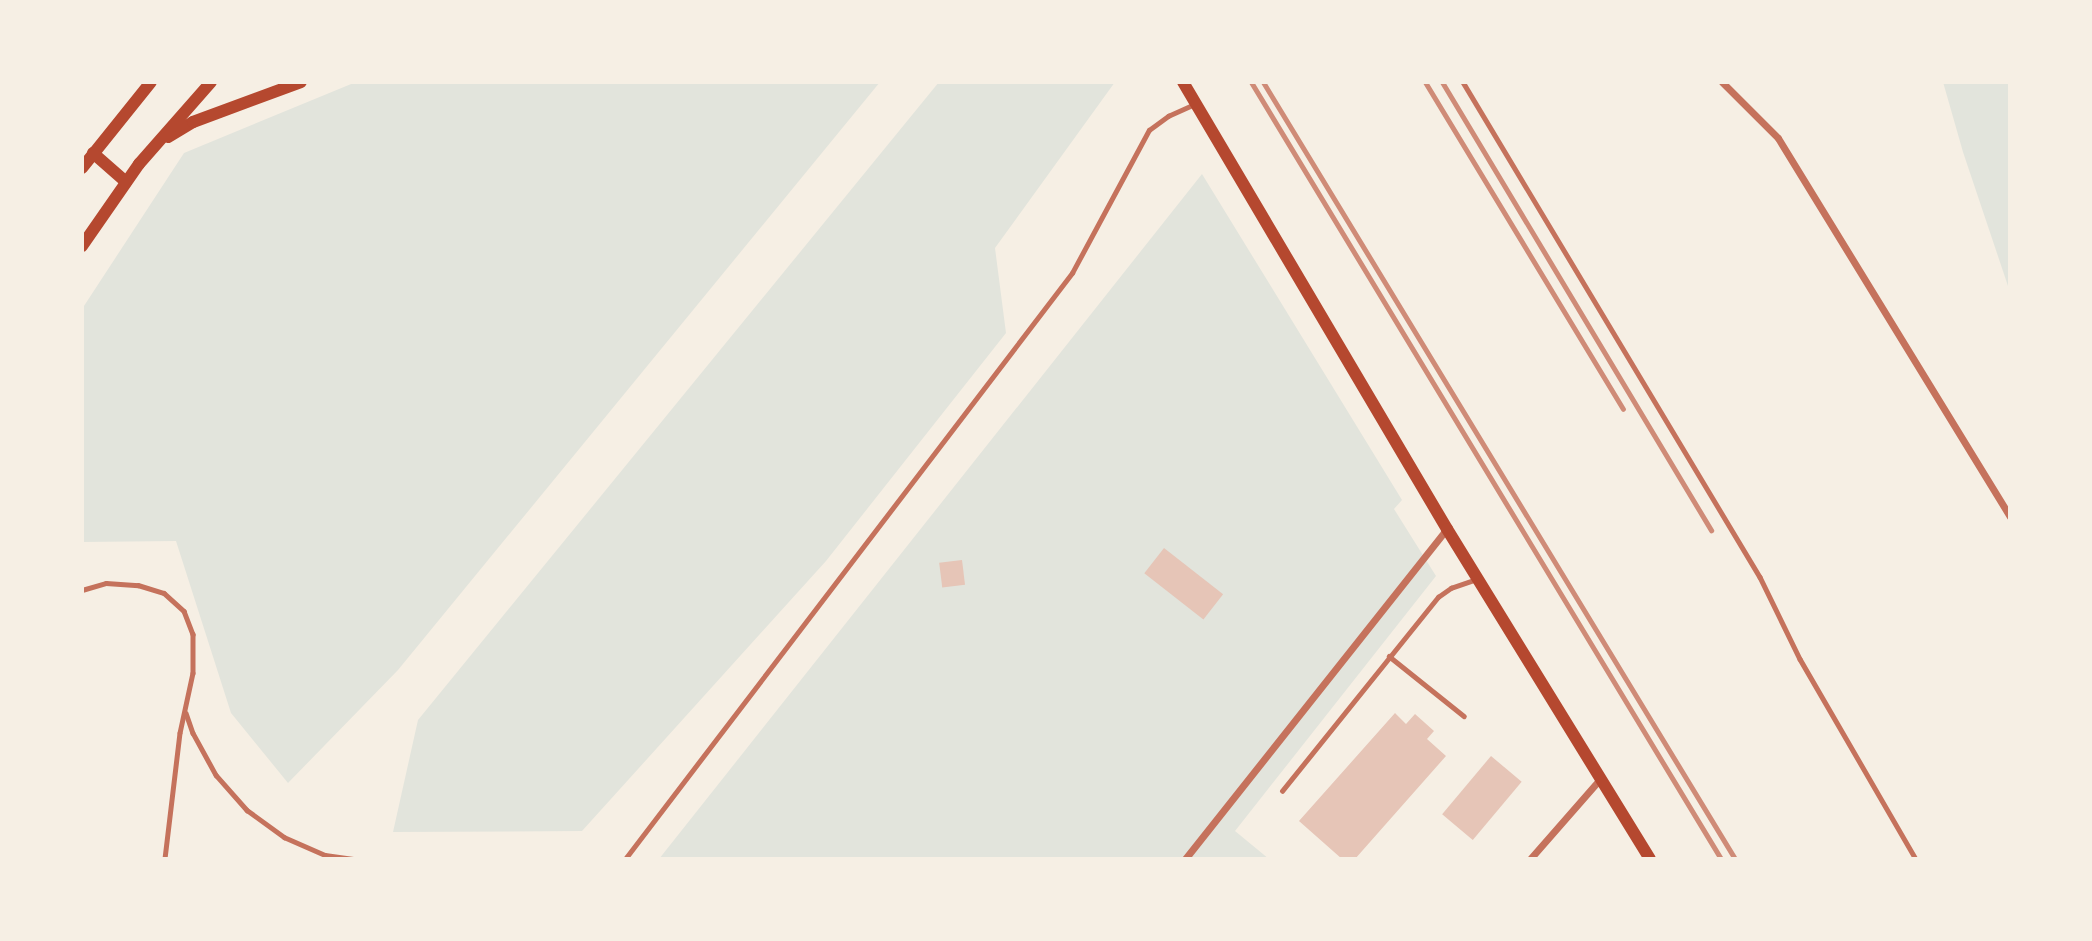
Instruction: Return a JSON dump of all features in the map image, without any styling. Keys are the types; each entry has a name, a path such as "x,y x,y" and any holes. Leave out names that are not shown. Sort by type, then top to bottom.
{"main road":[{"path":"129,107 141,82"},
{"path":"82,168 151,82"},
{"path":"82,246 127,182 211,82"},
{"path":"159,142 193,122 300,82"},
{"path":"1183,82 1447,529 1650,859"},
{"path":"93,153 127,182"}],"street":[{"path":"1722,82 1778,138 2010,517"},
{"path":"1185,859 1447,529"},
{"path":"1530,859 1601,778"}],"lane":[{"path":"1464,82 1760,577 1800,659 1916,859"},
{"path":"625,859 1072,273 1149,130 1168,116 1196,104"},
{"path":"1282,791 1438,597 1451,587 1478,579"},
{"path":"82,590 106,583 138,584 164,593 184,611 193,634 192,673 165,859"},
{"path":"1389,656 1464,716"},
{"path":"185,710 193,733 216,775 247,810 284,836 325,855 355,859"}],"shaded area":[{"path":"356,82 880,82 398,670 288,783 231,713 176,541 82,542 82,309 184,153"},
{"path":"939,82 1115,82 995,248 1006,333 826,561 582,831 393,832 418,720"},
{"path":"1943,82 2010,82 2010,292 1963,152"},
{"path":"1202,174 1402,500 1394,509 1436,576 1235,831 1269,859 659,859"}],"building":[{"path":"1164,548 1223,594 1203,619 1144,573"},
{"path":"962,560 965,585 942,588 939,563"},
{"path":"1395,713 1406,724 1415,714 1434,731 1427,739 1446,756 1355,859 1342,859 1299,821"},
{"path":"1491,756 1522,782 1473,840 1442,814"}],"railway":[{"path":"1251,82 1721,859"},
{"path":"1263,82 1735,859"},
{"path":"1425,82 1623,409"},
{"path":"1442,82 1711,530"}]}
